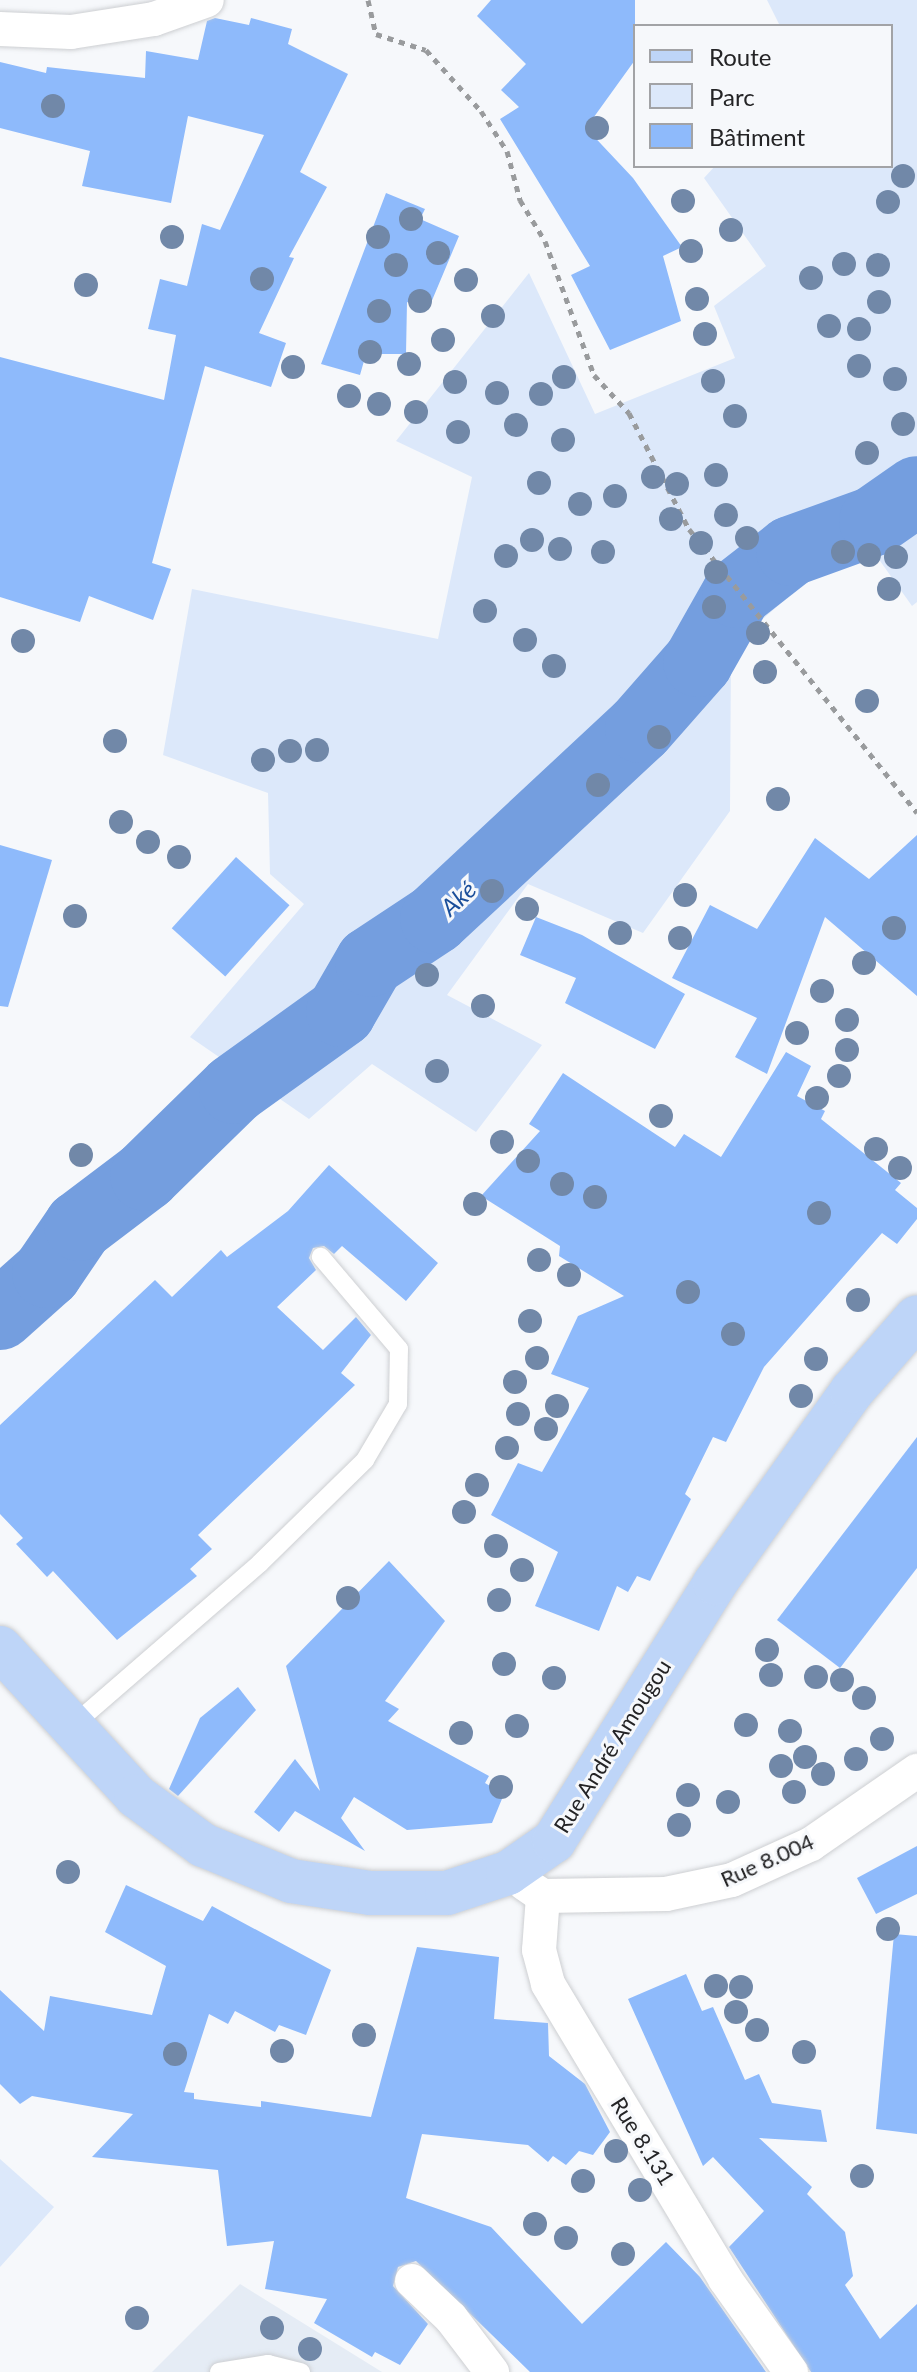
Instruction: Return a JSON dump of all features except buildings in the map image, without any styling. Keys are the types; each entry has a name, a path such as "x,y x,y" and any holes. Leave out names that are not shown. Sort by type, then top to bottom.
{"main road":[{"name":"Rue André Amougou","path":"0,1648 69,1729 136,1796 203,1845 291,1881 370,1893 447,1893 525,1884 715,1583 852,1391 917,1317"}],"street":[{"path":"0,29 71,32 154,19 207,0"},
{"name":"Rue 8.004","path":"525,1884 666,1894 732,1880 811,1844 917,1771"},
{"name":"Rue 8.131","path":"525,1884 548,1984 725,2279 791,2372"},
{"path":"412,2281 451,2318 492,2372"}],"lane":[{"path":"69,1729 260,1563 365,1460 398,1404 399,1349 321,1257"},
{"path":"219,2372 268,2364 301,2372"}],"path":[{"path":"368,0 376,34 426,50 481,111 507,151 520,200 545,241 594,375 629,413 689,529 917,813"}],"shaded area":[{"path":"240,2284 382,2372 152,2372"}],"green space":[{"path":"767,0 917,0 917,602 912,606 868,544 814,574 731,647 730,811 643,933 528,884 447,995 542,1045 476,1132 372,1064 309,1119 190,1037 304,904 270,874 268,793 163,755 192,589 438,639 472,477 396,441 529,273 595,414 735,358 714,306 766,266 704,178 713,168 893,168 893,24 779,24"},
{"path":"0,2159 54,2207 0,2267"}],"waterway":[{"name":"Aké","path":"0,1315 47,1273 79,1226 145,1176 234,1089 341,1012 370,962 435,919 640,728 698,662 737,593 791,551 874,521 917,491"}]}
